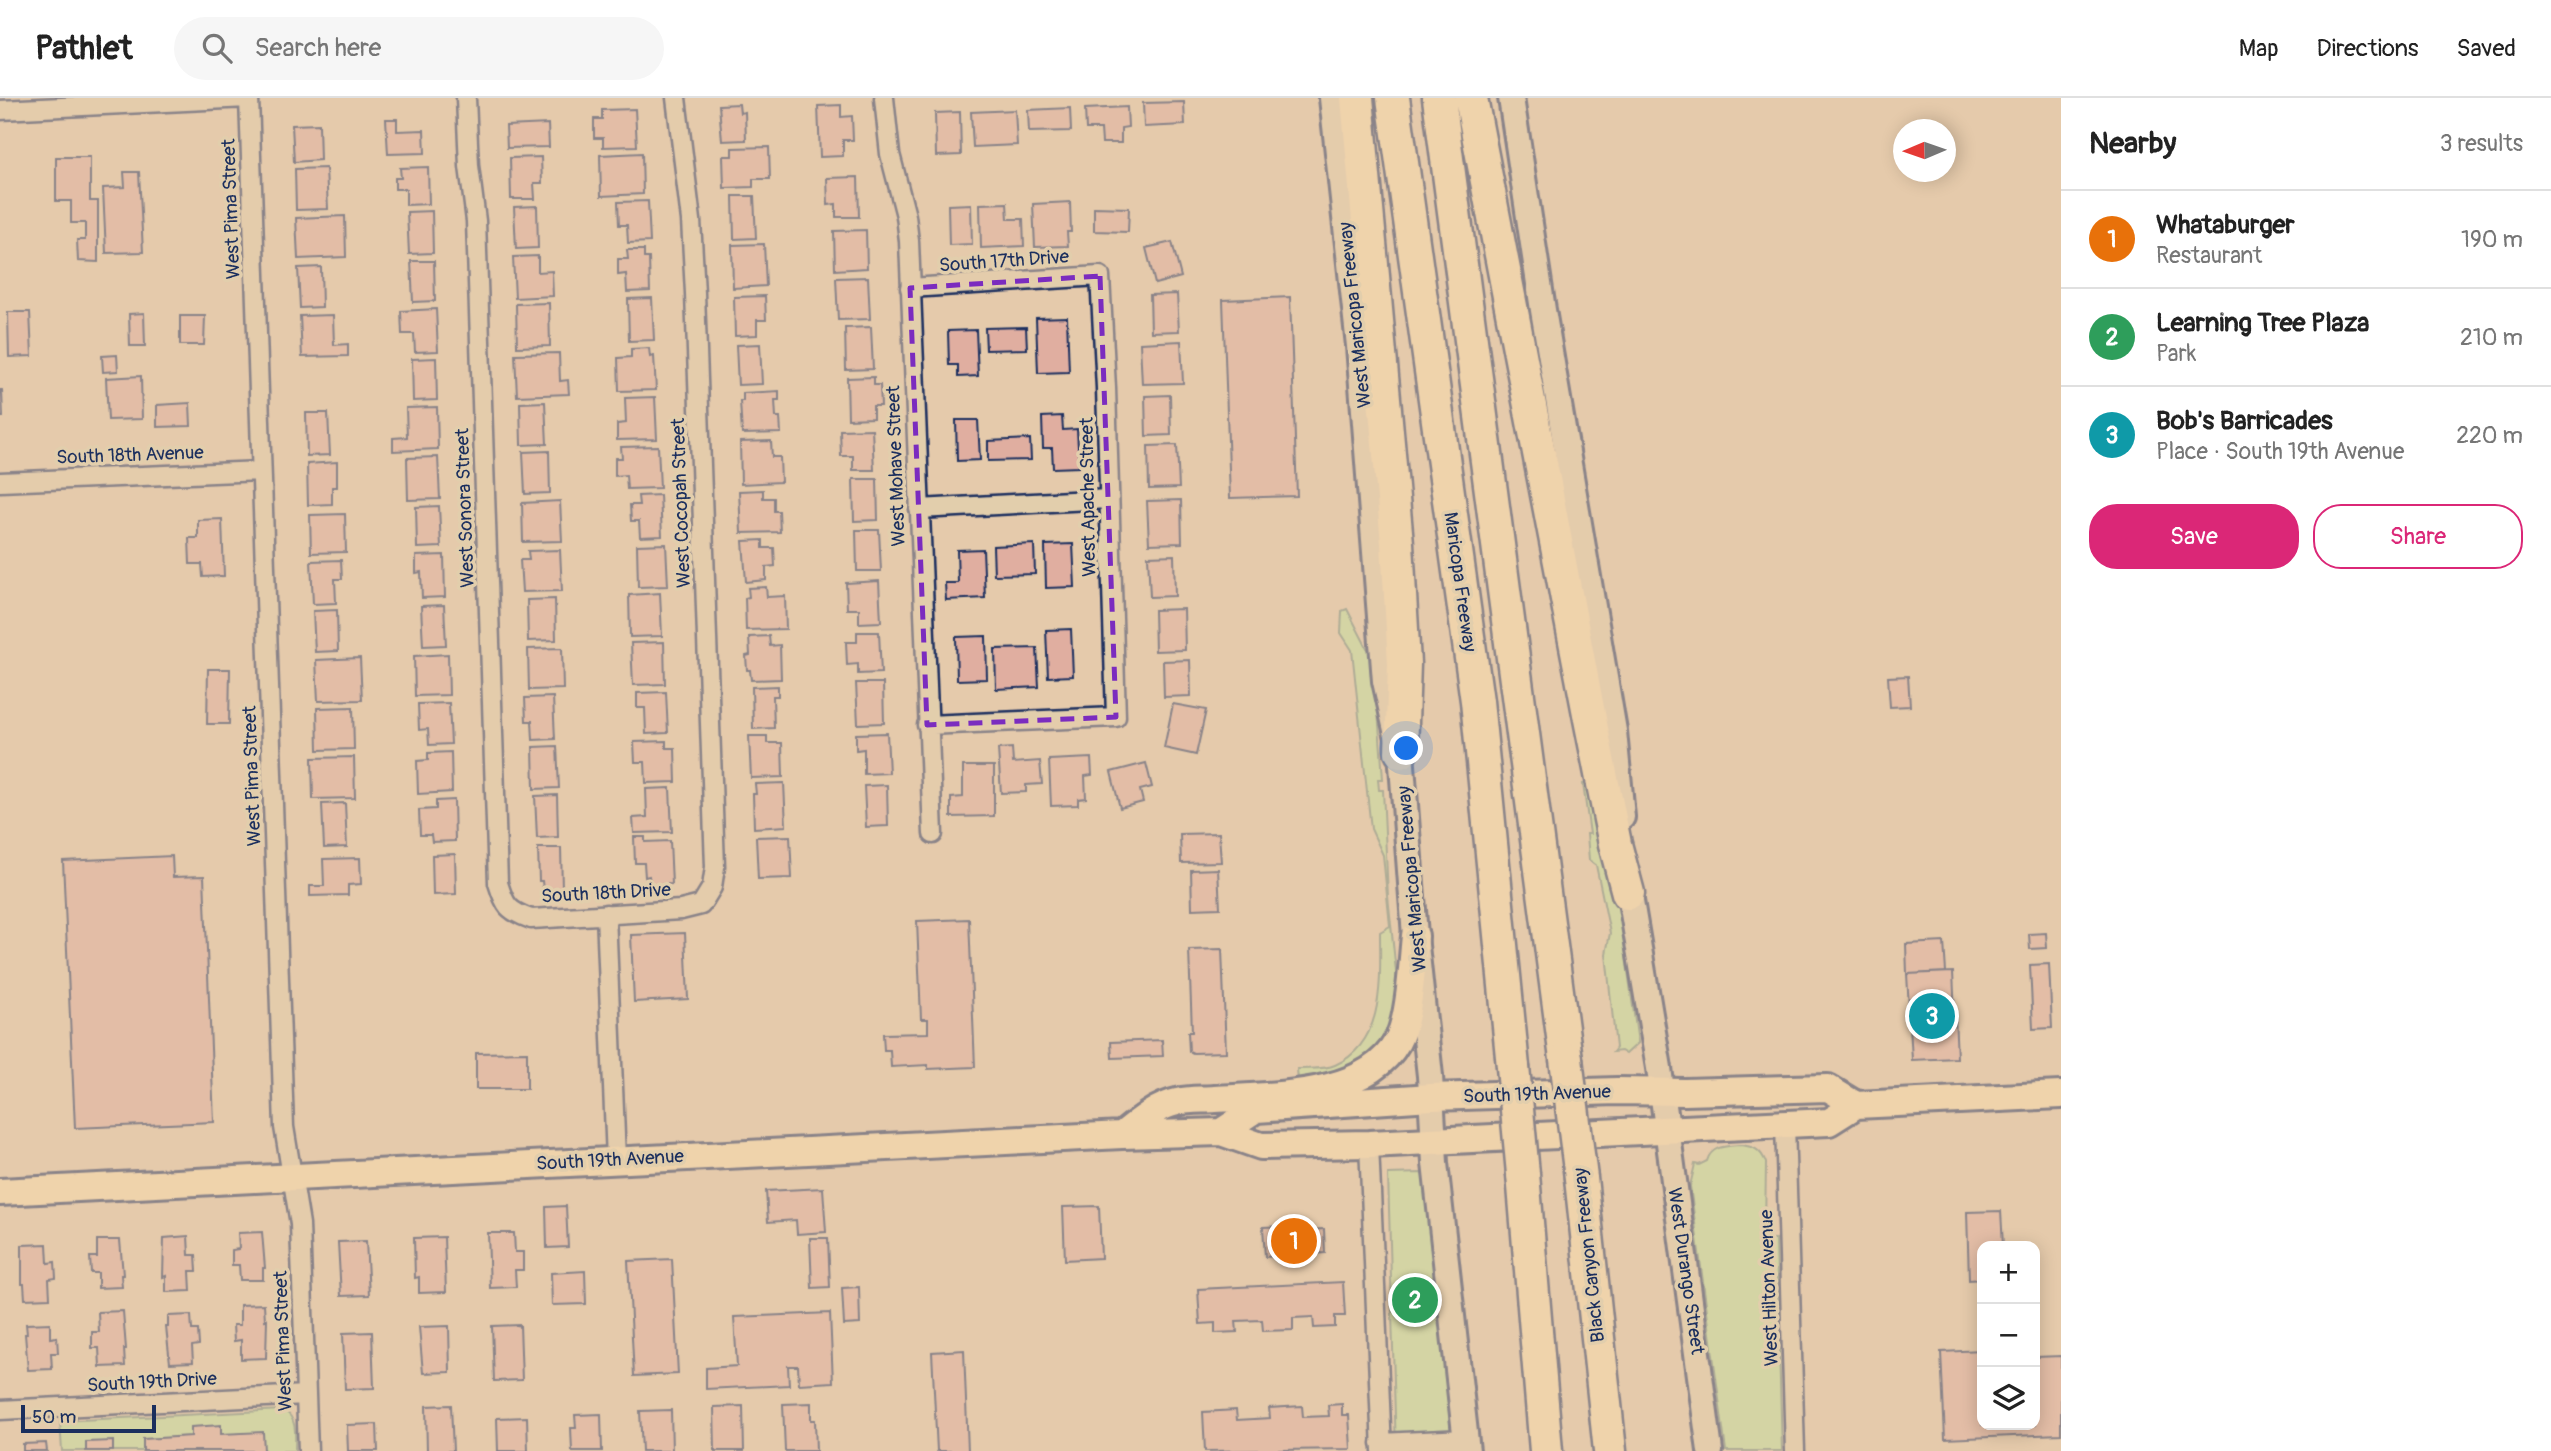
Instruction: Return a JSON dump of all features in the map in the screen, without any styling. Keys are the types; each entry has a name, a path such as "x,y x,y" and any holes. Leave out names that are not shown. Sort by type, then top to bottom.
{"highway":[{"path":"1357,98 1397,543 1404,664 1401,752"},
{"name":"Maricopa Freeway","path":"1393,98 1477,701 1523,1174 1546,1451"},
{"name":"Black Canyon Freeway","path":"1438,98 1566,1059 1610,1451"},
{"path":"1471,98 1590,719 1615,844 1628,892"}],"main road":[{"name":"West Maricopa Freeway","path":"1332,98 1357,321 1385,681 1401,752 1434,1140 1466,1445"},
{"path":"1511,98 1543,310 1614,731 1628,892 1662,1092"},
{"path":"1122,1135 1140,1121 1178,1101 1324,1088 1347,1082 1383,1061 1398,1041 1407,1003 1415,936"},
{"name":"South 19th Avenue","path":"1221,1132 1256,1109 1431,1097 1828,1088 1856,1105"},
{"name":"West Durango Street","path":"1662,1092 1710,1451"},
{"name":"South 19th Avenue","path":"0,1192 1122,1135 1221,1132 1261,1146 1668,1131 1829,1122 1856,1105 2061,1095"}],"street":[{"path":"0,110 248,98"},
{"name":"West Pima Street","path":"248,98 284,1127 300,1224 308,1451"},
{"name":"West Sonora Street","path":"466,98 475,221 498,883 504,902 513,912"},
{"name":"West Cocopah Street","path":"676,98 691,220 715,867 712,887 701,905"},
{"name":"West Mohave Street","path":"884,98 890,154 906,216 933,834"},
{"name":"South 17th Drive","path":"910,288 1100,276"},
{"name":"West Apache Street","path":"927,725 1116,717 1107,388 1100,276"},
{"name":"South 18th Avenue","path":"0,482 261,471"},
{"path":"919,509 1109,499"},
{"name":"South 18th Drive","path":"513,912 531,919 681,910 701,905"},
{"path":"606,915 616,1160"},
{"name":"West Hilton Avenue","path":"1785,1124 1795,1451"},
{"path":"1368,1144 1381,1447 1466,1445"},
{"name":"South 19th Drive","path":"0,1410 306,1395"}],"highlighted area":[{"path":"1100,276 1116,717 927,725 910,288"}],"green space":[{"path":"1347,609 1367,648 1374,655 1383,779 1378,779 1379,790 1383,790 1388,896 1398,991 1390,1037 1361,1062 1339,1074 1298,1080 1297,1069 1331,1067 1352,1055 1364,1041 1377,1007 1380,932 1390,926 1383,855 1371,829 1352,650 1341,633 1342,611"},
{"path":"1593,783 1621,920 1638,1043 1626,1054 1621,1051 1613,1052 1616,1048 1606,954 1610,933 1596,865 1589,860 1587,834 1590,834 1583,784"},
{"path":"1739,1145 1756,1149 1766,1163 1765,1230 1768,1230 1768,1239 1776,1239 1782,1451 1726,1451 1690,1186 1695,1164 1707,1161 1712,1152 1720,1148"},
{"path":"1422,1173 1427,1191 1453,1451 1396,1451 1388,1174"},
{"path":"284,1410 294,1423 295,1451 62,1451 60,1421"}],"building":[{"path":"1184,102 1185,125 1144,127 1143,103"},
{"path":"739,104 740,113 745,112 746,140 722,141 719,105"},
{"path":"841,105 841,117 852,116 853,140 843,140 843,156 820,157 818,106"},
{"path":"1127,107 1128,127 1121,128 1121,143 1102,143 1101,129 1086,129 1085,109"},
{"path":"1070,108 1071,131 1029,132 1028,110"},
{"path":"635,109 637,146 603,147 603,138 594,138 594,119 602,119 602,110"},
{"path":"1015,110 1017,145 973,147 971,112"},
{"path":"960,112 961,155 936,156 935,113"},
{"path":"386,119 397,119 397,131 424,130 425,153 388,154"},
{"path":"319,124 320,160 294,162 292,125"},
{"path":"548,124 549,147 507,148 506,126"},
{"path":"769,147 770,179 753,179 753,187 724,188 723,156 732,156 732,148"},
{"path":"642,153 643,194 601,196 600,155"},
{"path":"56,157 90,157 90,201 98,201 98,262 78,261 77,240 85,240 85,223 71,223 71,201 56,201"},
{"path":"541,157 542,183 534,183 535,199 511,199 510,158"},
{"path":"428,167 429,204 406,205 406,189 395,189 395,178 401,178 400,168"},
{"path":"326,168 328,209 296,210 295,169"},
{"path":"124,172 139,172 143,252 106,253 103,188 125,187"},
{"path":"858,177 859,217 836,217 836,204 828,205 827,178"},
{"path":"733,196 754,196 756,238 734,239"},
{"path":"648,201 650,242 628,243 627,225 619,225 618,202"},
{"path":"1070,202 1071,232 1067,232 1068,246 1035,247 1033,204"},
{"path":"1007,203 1008,219 1023,219 1024,246 981,248 980,204"},
{"path":"971,204 972,244 949,245 948,205"},
{"path":"537,206 538,248 516,249 514,207"},
{"path":"1094,207 1129,208 1128,232 1094,231"},
{"path":"432,211 433,253 409,254 407,212"},
{"path":"345,216 346,257 298,259 296,218"},
{"path":"866,230 867,268 835,270 834,231"},
{"path":"1172,242 1181,277 1155,284 1146,248"},
{"path":"764,244 766,286 733,288 732,245"},
{"path":"627,250 644,250 644,258 649,258 650,291 627,292 626,274 618,275 618,259 628,259"},
{"path":"538,256 538,272 552,271 553,296 515,298 513,257"},
{"path":"411,261 434,261 435,301 413,302"},
{"path":"321,267 322,307 300,308 298,268"},
{"path":"868,277 870,319 838,320 836,278"},
{"path":"1177,294 1179,331 1151,332 1150,295"},
{"path":"765,296 766,320 757,320 757,335 735,336 734,297"},
{"path":"1290,297 1297,496 1230,498 1223,300"},
{"path":"652,298 654,340 629,341 628,299"},
{"path":"549,303 550,346 517,347 516,304"},
{"path":"436,309 438,351 415,352 414,334 402,334 401,311"},
{"path":"8,312 30,312 32,356 9,357"},
{"path":"144,313 145,346 130,346 129,314"},
{"path":"333,315 334,345 348,344 348,356 302,357 300,316"},
{"path":"180,316 205,316 204,345 180,345"},
{"path":"1067,317 1069,372 1038,373 1036,318"},
{"path":"871,327 873,369 846,370 845,328"},
{"path":"1026,327 1027,349 986,350 985,328"},
{"path":"976,330 978,376 958,377 958,365 949,365 948,331"},
{"path":"1181,341 1183,383 1142,384 1140,343"},
{"path":"760,344 762,384 738,385 736,345"},
{"path":"649,348 650,357 654,356 656,390 619,391 618,358 631,357 631,349"},
{"path":"559,353 560,381 568,380 569,394 517,396 515,354"},
{"path":"117,355 118,371 103,372 102,356"},
{"path":"436,358 437,400 413,401 412,359"},
{"path":"141,376 142,419 108,420 106,378"},
{"path":"874,377 874,385 880,385 881,406 873,406 873,418 848,419 847,378"},
{"path":"2,390 3,417 0,417"},
{"path":"779,391 779,400 775,400 781,433 742,434 740,401 743,401 743,393"},
{"path":"1170,395 1171,435 1146,436 1145,396"},
{"path":"655,397 657,439 617,440 617,424 626,423 625,398"},
{"path":"545,402 547,444 521,445 520,403"},
{"path":"190,403 191,426 157,427 157,405"},
{"path":"437,407 438,449 393,451 393,438 407,437 406,408"},
{"path":"306,413 328,413 330,455 307,456"},
{"path":"1062,416 1063,430 1077,429 1079,467 1053,468 1052,448 1043,448 1042,417"},
{"path":"956,420 978,420 980,460 957,461"},
{"path":"872,429 874,470 853,470 853,456 841,456 840,430"},
{"path":"1030,439 1031,460 988,461 988,441"},
{"path":"771,441 772,457 780,457 781,482 741,484 740,442"},
{"path":"1177,445 1179,488 1149,489 1148,446"},
{"path":"658,446 660,488 627,489 626,475 615,476 615,458 622,458 621,447"},
{"path":"549,451 550,493 525,494 523,452"},
{"path":"438,457 440,499 408,500 407,458"},
{"path":"337,462 337,487 332,487 332,504 308,505 307,464"},
{"path":"853,479 877,479 878,520 854,521"},
{"path":"763,490 763,498 774,498 774,511 779,511 780,532 741,533 739,491"},
{"path":"660,495 662,536 640,537 639,521 631,521 630,505 639,505 638,496"},
{"path":"1181,500 1182,543 1149,544 1147,501"},
{"path":"560,501 562,541 523,542 522,503"},
{"path":"439,506 441,547 417,548 416,507"},
{"path":"345,514 346,552 311,553 310,515"},
{"path":"222,519 224,576 203,577 202,564 190,564 189,538 198,538 198,520"},
{"path":"856,530 879,530 881,571 857,571"},
{"path":"763,540 763,548 774,548 775,566 766,567 766,580 746,582 743,541"},
{"path":"666,544 668,586 638,587 637,545"},
{"path":"1034,544 1035,574 994,575 993,546"},
{"path":"1073,544 1075,587 1046,588 1045,545"},
{"path":"983,549 985,598 946,600 945,583 958,583 957,550"},
{"path":"560,550 562,591 522,592 520,560 529,560 528,551"},
{"path":"444,555 445,597 422,598 421,572 416,573 416,556"},
{"path":"1174,555 1175,596 1150,597 1148,556"},
{"path":"341,560 342,579 335,579 336,603 313,604 311,561"},
{"path":"879,581 881,622 859,623 859,609 847,609 846,583"},
{"path":"766,587 767,597 785,596 786,629 746,630 745,598 749,597 748,588"},
{"path":"660,593 662,636 630,637 629,595"},
{"path":"555,599 556,640 528,641 527,600"},
{"path":"444,605 446,645 423,646 421,606"},
{"path":"1184,609 1185,650 1155,651 1154,610"},
{"path":"337,610 338,651 315,652 313,611"},
{"path":"1071,629 1073,676 1048,677 1046,630"},
{"path":"857,632 879,632 881,673 858,674 858,664 847,665 846,642 857,642"},
{"path":"769,636 770,646 780,645 781,679 751,680 746,656 750,655 749,637"},
{"path":"986,636 987,679 957,680 956,637"},
{"path":"664,642 665,684 633,685 631,643"},
{"path":"562,648 563,689 529,690 528,649"},
{"path":"1037,648 1039,687 996,689 995,649"},
{"path":"448,654 449,695 415,696 414,656"},
{"path":"360,658 362,700 318,701 316,660"},
{"path":"1190,660 1191,696 1164,697 1163,661"},
{"path":"208,669 230,669 229,724 207,724"},
{"path":"1908,676 1910,706 1890,707 1888,677"},
{"path":"856,683 883,683 884,723 858,724"},
{"path":"778,686 778,696 773,696 774,728 753,729 752,687"},
{"path":"666,692 668,733 646,734 645,708 637,708 637,693"},
{"path":"553,697 555,739 533,740 532,721 526,721 525,698"},
{"path":"449,703 451,744 429,745 428,729 419,730 418,704"},
{"path":"1173,704 1206,710 1196,755 1164,748"},
{"path":"353,707 354,749 318,750 317,708"},
{"path":"887,733 889,773 864,774 864,749 856,750 856,734"},
{"path":"749,736 767,736 767,743 782,743 783,777 751,778"},
{"path":"666,741 666,748 675,748 676,782 646,783 645,762 635,762 634,742"},
{"path":"557,746 559,788 534,789 533,747"},
{"path":"1012,748 1013,763 1040,761 1042,784 1026,785 1026,792 1001,793 998,749"},
{"path":"451,752 452,792 418,794 417,761 428,760 428,753"},
{"path":"354,757 355,798 313,799 312,758"},
{"path":"1091,758 1092,775 1085,776 1086,798 1078,799 1078,805 1051,806 1049,760"},
{"path":"1146,763 1152,787 1140,790 1143,802 1120,808 1111,772"},
{"path":"963,766 994,766 994,816 951,817 951,798 963,797"},
{"path":"784,783 786,826 754,828 755,784"},
{"path":"887,785 888,826 866,827 864,786"},
{"path":"670,788 672,832 634,833 633,818 647,817 646,789"},
{"path":"557,795 558,837 537,838 535,796"},
{"path":"454,800 455,841 432,842 431,835 420,835 419,810 436,809 436,801"},
{"path":"345,803 347,847 324,848 322,804"},
{"path":"1219,833 1221,862 1181,863 1180,834"},
{"path":"790,836 792,878 758,879 756,837"},
{"path":"634,837 645,837 645,842 670,841 672,884 650,885 649,876 645,877 644,863 635,863"},
{"path":"538,848 561,848 562,889 543,890 542,881 539,881"},
{"path":"455,854 456,894 433,895 432,855"},
{"path":"172,856 173,877 204,876 214,1122 75,1128 63,861"},
{"path":"360,858 361,884 348,885 348,895 310,896 310,886 324,886 323,859"},
{"path":"1218,869 1220,908 1192,909 1191,870"},
{"path":"969,919 975,1067 891,1067 890,1050 884,1050 883,1034 928,1033 928,1019 921,1019 917,921"},
{"path":"685,933 688,999 634,1002 631,935"},
{"path":"2046,933 2047,948 2030,949 2029,934"},
{"path":"1944,942 1946,972 1907,974 1906,944"},
{"path":"1222,949 1226,1052 1193,1053 1189,1051 1188,1032 1192,1032 1189,950"},
{"path":"2049,964 2052,1028 2033,1029 2030,965"},
{"path":"1953,972 1957,1058 1912,1060 1907,974"},
{"path":"1162,1040 1163,1056 1112,1058 1111,1042"},
{"path":"527,1052 527,1089 476,1089 476,1053"},
{"path":"823,1188 826,1232 797,1234 796,1220 768,1222 766,1191"},
{"path":"566,1206 568,1247 547,1248 546,1207"},
{"path":"1099,1206 1101,1258 1065,1260 1063,1207"},
{"path":"2001,1211 2003,1241 1977,1241 1977,1279 1969,1280 1967,1212"},
{"path":"1304,1225 1304,1230 1324,1229 1325,1253 1265,1257 1263,1227"},
{"path":"262,1232 265,1268 263,1280 240,1280 239,1265 232,1265 232,1250 239,1249 238,1233"},
{"path":"488,1233 514,1233 515,1252 523,1252 523,1270 515,1270 516,1287 490,1288"},
{"path":"188,1236 189,1255 196,1255 197,1271 190,1271 191,1291 166,1292 166,1276 163,1277 164,1238"},
{"path":"444,1237 446,1292 419,1293 419,1277 415,1278 414,1238"},
{"path":"810,1238 828,1238 830,1287 812,1288"},
{"path":"97,1240 120,1240 122,1287 98,1288 98,1273 91,1273 90,1257 97,1257"},
{"path":"366,1241 369,1295 341,1296 338,1242"},
{"path":"47,1244 48,1263 55,1262 56,1278 49,1279 50,1298 25,1299 22,1284 22,1245"},
{"path":"672,1259 678,1374 634,1376 628,1261"},
{"path":"585,1271 586,1304 552,1305 551,1273"},
{"path":"1343,1282 1345,1316 1335,1316 1335,1327 1314,1328 1313,1317 1293,1318 1293,1330 1263,1331 1262,1320 1236,1321 1237,1332 1215,1333 1215,1323 1200,1324 1198,1289"},
{"path":"859,1287 860,1324 844,1325 842,1288"},
{"path":"264,1304 265,1320 267,1319 266,1358 241,1359 241,1340 234,1341 233,1325 240,1325 240,1305"},
{"path":"123,1311 125,1366 100,1367 99,1348 92,1348 92,1332 99,1332 98,1312"},
{"path":"830,1313 833,1382 799,1384 798,1366 788,1366 789,1385 706,1389 706,1368 737,1366 734,1317"},
{"path":"191,1315 192,1330 198,1330 199,1345 192,1346 193,1362 170,1363 166,1327 168,1316"},
{"path":"50,1323 50,1338 57,1337 58,1353 51,1353 52,1369 28,1370 26,1324"},
{"path":"520,1325 522,1380 494,1381 492,1326"},
{"path":"449,1326 450,1372 423,1373 419,1327"},
{"path":"372,1332 374,1388 345,1389 343,1333"},
{"path":"964,1350 968,1451 937,1451 932,1352"},
{"path":"1977,1350 1977,1430 2040,1430 2040,1357 2061,1356 2061,1434 1945,1439 1941,1352"},
{"path":"811,1403 811,1420 815,1420 816,1451 785,1451 783,1404"},
{"path":"1342,1404 1342,1415 1349,1415 1351,1449 1205,1451 1203,1412 1236,1410 1237,1420 1270,1418 1269,1408 1302,1406 1303,1417 1329,1416 1328,1405"},
{"path":"451,1405 453,1451 427,1451 426,1406"},
{"path":"743,1406 744,1451 715,1451 714,1407"},
{"path":"671,1410 672,1451 642,1451 640,1411"},
{"path":"601,1414 602,1451 572,1451 571,1428 576,1428 575,1415"},
{"path":"527,1417 528,1451 498,1451 497,1418"},
{"path":"377,1424 378,1451 348,1451 347,1425"},
{"path":"221,1425 221,1434 263,1432 264,1451 143,1451 143,1439 191,1436 191,1427"},
{"path":"113,1441 113,1451 86,1451 86,1442"},
{"path":"46,1443 47,1451 23,1451 23,1444"}],"place":[{"name":"Bob's Barricades","path":"1932,1016"},
{"name":"Whataburger","path":"1294,1241"},
{"name":"Learning Tree Plaza","path":"1415,1300"}]}
